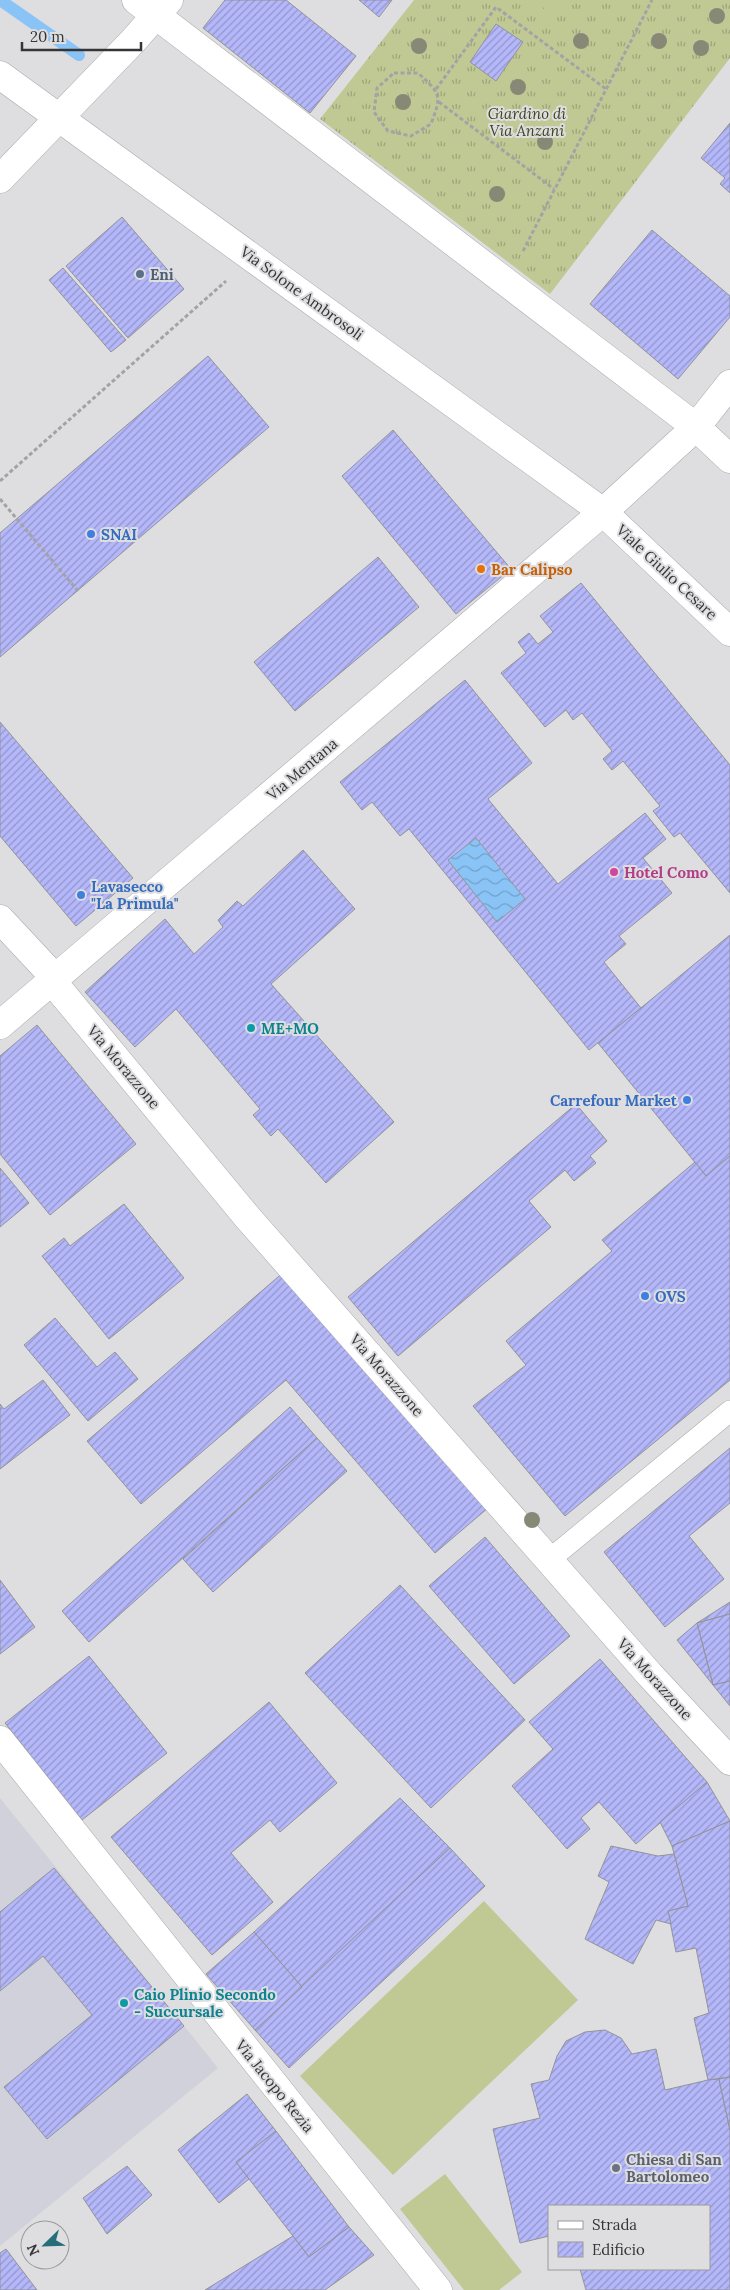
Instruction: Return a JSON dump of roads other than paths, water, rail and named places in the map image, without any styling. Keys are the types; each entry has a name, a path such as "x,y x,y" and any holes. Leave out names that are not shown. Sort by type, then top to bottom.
{"street":[{"path":"0,179 61,118 133,41 154,5 507,282 696,426 730,459"},
{"name":"Via Solone Ambrosoli","path":"0,75 603,512"},
{"name":"Via Mentana","path":"0,1025 603,512 696,426 730,384"},
{"name":"Viale Giulio Cesare","path":"603,512 730,632"},
{"name":"Via Morazzone","path":"0,919 54,980 248,1218 650,1675 730,1761"},
{"name":"Via Jacopo Rezia","path":"0,1740 438,2290"}],"lane":[{"path":"549,1560 730,1411"}],"water":[{"path":"476,838 525,899 497,922 448,860"}],"waterway":[{"path":"0,0 79,55"}],"place":[{"name":"Eni","path":"140,274"},
{"name":"SNAI","path":"91,534"},
{"name":"Bar Calipso","path":"481,569"},
{"name":"Hotel Como","path":"614,872"},
{"name":"Lavasecco \"La Primula\"","path":"81,895"},
{"name":"ME+MO","path":"251,1028"},
{"name":"Carrefour Market","path":"687,1100"},
{"name":"OVS","path":"645,1296"},
{"name":"Caio Plinio Secondo - Succursale","path":"124,2003"},
{"name":"Chiesa di San Bartolomeo","path":"616,2168"}],"park label":[{"name":"Giardino di Via Anzani","path":"527,122"}]}
